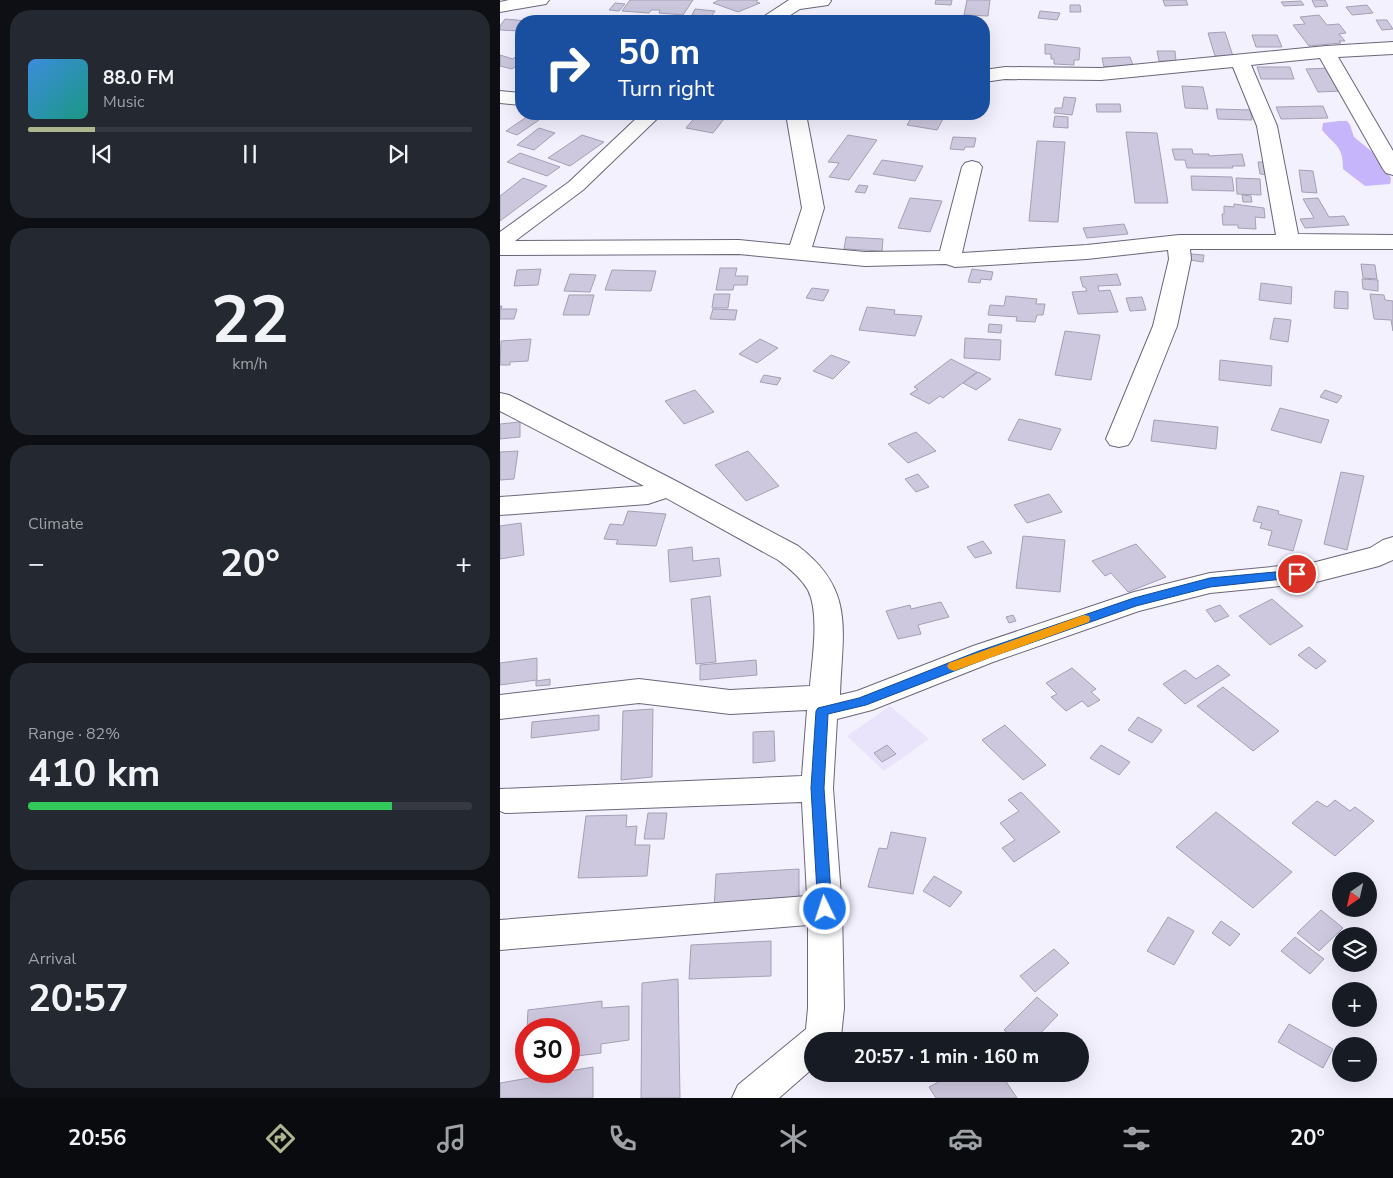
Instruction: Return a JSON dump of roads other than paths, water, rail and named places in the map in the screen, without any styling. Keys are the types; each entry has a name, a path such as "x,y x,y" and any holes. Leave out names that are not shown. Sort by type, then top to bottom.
{"street":[{"path":"500,7 540,0"},
{"path":"778,15 795,4 822,7"},
{"path":"990,75 1005,73 1101,74 1326,52 1393,48"},
{"path":"1326,52 1393,169"},
{"path":"1240,60 1267,126 1288,241"},
{"path":"500,98 515,99"},
{"path":"500,242 576,186 646,120"},
{"path":"797,120 814,208 800,253"},
{"path":"950,257 972,167"},
{"path":"500,248 739,247 865,259 950,257 955,260 1087,252 1179,242 1393,242"},
{"path":"1119,439 1165,326 1180,258 1179,242"},
{"path":"500,401 667,487 788,553 801,563 819,584 826,600 828,619 818,788 825,909 826,1008 824,1032"},
{"path":"500,506 648,495 667,487"},
{"path":"500,707 639,691 730,702 824,704 861,702 983,654 1134,602 1210,583 1312,573 1379,556 1393,547"},
{"path":"505,800 818,788"},
{"path":"500,935 825,909"},
{"path":"751,1098 804,1053"}]}
